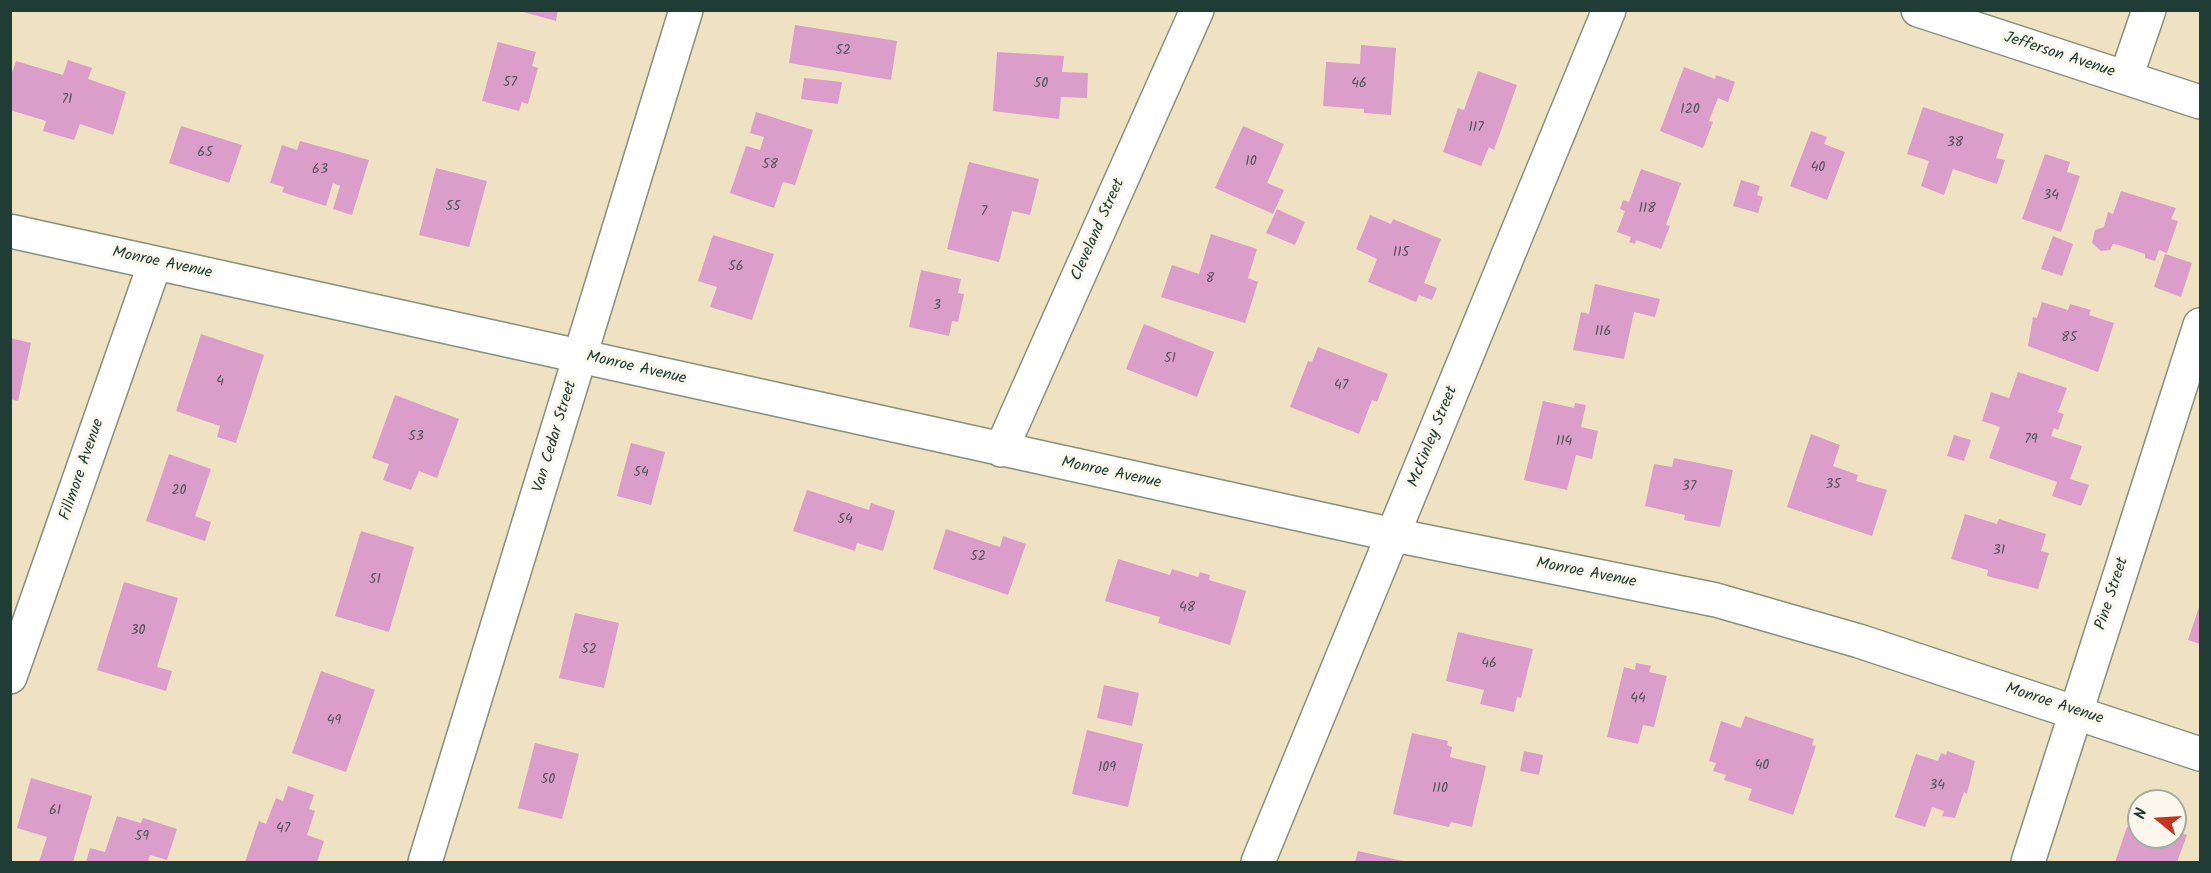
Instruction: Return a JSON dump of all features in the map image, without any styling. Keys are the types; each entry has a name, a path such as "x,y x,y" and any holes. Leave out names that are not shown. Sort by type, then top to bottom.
{"street":[{"name":"Van Cedar Street","path":"425,862 686,10"},
{"name":"Cleveland Street","path":"1001,450 1197,10"},
{"name":"McKinley Street","path":"1258,862 1609,10"},
{"name":"Jefferson Avenue","path":"1918,10 2200,102"},
{"path":"2126,77 2149,10"},
{"name":"Monroe Avenue","path":"10,231 1001,450 1394,535 1716,600 1859,641 2200,754"},
{"name":"Fillmore Avenue","path":"10,677 155,263"},
{"name":"Pine Street","path":"2028,862 2200,325"}],"building":[{"path":"516,10 558,10 556,21"},
{"path":"795,25 897,41 891,80 789,63"},
{"path":"498,42 536,52 532,66 538,68 528,104 522,102 519,111 482,101"},
{"path":"1361,45 1396,48 1391,115 1364,113 1364,109 1323,106 1326,62 1360,64"},
{"path":"997,52 1064,56 1062,72 1088,73 1087,98 1061,97 1059,119 993,111"},
{"path":"68,60 92,68 88,79 126,92 113,135 80,124 74,140 43,131 46,121 10,110 10,79 16,61 63,75"},
{"path":"1684,67 1715,79 1716,75 1735,82 1728,102 1718,98 1709,121 1713,122 1703,148 1660,131"},
{"path":"1478,71 1517,85 1494,150 1489,147 1481,166 1443,152 1458,108 1464,110"},
{"path":"804,78 842,82 838,104 801,99"},
{"path":"1923,107 2004,134 1996,158 2005,160 1997,184 1953,169 1944,195 1921,186 1929,161 1907,154"},
{"path":"756,112 813,130 795,185 783,182 774,208 730,193 746,146 760,150 764,137 750,133"},
{"path":"181,126 242,145 229,183 169,163"},
{"path":"1243,126 1284,144 1267,183 1284,190 1273,214 1215,188"},
{"path":"1811,131 1827,137 1824,144 1845,152 1827,200 1790,186"},
{"path":"300,141 369,160 352,215 333,209 340,186 333,183 326,206 282,192 284,187 270,183 282,145 297,150"},
{"path":"2045,154 2070,162 2067,172 2080,176 2061,232 2022,219"},
{"path":"969,162 1039,179 1030,215 1012,211 999,262 947,249"},
{"path":"436,168 487,181 469,247 419,235"},
{"path":"1641,169 1681,183 1666,225 1670,226 1661,249 1636,240 1635,244 1629,242 1631,237 1617,232 1625,211 1620,209 1623,200 1629,202"},
{"path":"1741,180 1760,186 1757,195 1763,197 1758,213 1733,206"},
{"path":"2121,191 2176,208 2171,219 2178,221 2167,253 2159,250 2155,261 2145,258 2145,254 2119,245 2113,244 2110,250 2101,251 2092,243 2095,230 2104,227 2108,212 2113,214"},
{"path":"1277,209 1305,222 1295,245 1266,233"},
{"path":"1370,215 1391,224 1393,219 1441,239 1424,283 1437,288 1432,300 1419,295 1416,302 1368,282 1377,259 1356,249"},
{"path":"1211,234 1257,249 1248,278 1258,282 1245,323 1161,297 1172,265 1199,274"},
{"path":"713,235 774,254 752,320 710,307 717,287 698,281"},
{"path":"2053,236 2073,244 2062,276 2041,269"},
{"path":"2165,254 2192,263 2181,297 2154,287"},
{"path":"921,270 961,279 958,293 964,294 958,322 952,321 949,336 909,327"},
{"path":"1595,284 1660,299 1655,317 1634,312 1624,359 1573,350 1581,312 1589,314"},
{"path":"2042,302 2068,310 2070,304 2091,310 2089,315 2114,323 2098,372 2028,346 2033,317 2037,318"},
{"path":"1144,324 1214,352 1197,397 1126,369"},
{"path":"201,334 264,355 236,443 217,437 220,426 176,411"},
{"path":"10,338 31,343 18,401 10,399"},
{"path":"1318,347 1388,374 1377,402 1372,400 1359,434 1290,407 1308,361 1312,362"},
{"path":"2018,372 2067,388 2058,412 2064,414 2058,430 2054,428 2051,436 2082,446 2070,479 2089,485 2081,506 2052,496 2057,482 1989,458 2000,427 1982,421 1991,392 2009,398"},
{"path":"395,395 459,419 437,478 419,471 411,490 383,480 389,464 372,458"},
{"path":"1543,401 1574,408 1575,403 1586,405 1581,427 1598,431 1592,459 1576,455 1567,490 1524,480"},
{"path":"1811,434 1840,445 1833,466 1858,475 1856,481 1887,490 1872,536 1787,507"},
{"path":"1954,435 1971,440 1964,461 1947,456"},
{"path":"631,443 665,452 651,505 617,496"},
{"path":"169,454 211,469 195,516 211,522 205,541 146,521"},
{"path":"1674,458 1733,470 1720,527 1684,520 1685,515 1645,506 1654,464 1672,467"},
{"path":"807,490 869,510 871,503 895,511 883,551 857,543 855,551 793,531"},
{"path":"1965,514 1997,524 1999,519 2046,534 2041,551 2049,553 2038,589 1987,576 1988,570 1951,559"},
{"path":"946,529 1000,547 1003,536 1026,544 1008,595 933,569"},
{"path":"361,531 414,547 389,632 335,616"},
{"path":"1118,559 1170,575 1172,569 1198,577 1200,572 1210,575 1209,580 1246,591 1230,645 1158,623 1160,617 1105,601"},
{"path":"124,582 178,598 157,667 172,671 166,691 97,670"},
{"path":"2200,604 2200,644 2188,640"},
{"path":"575,613 619,623 604,688 559,678"},
{"path":"1458,632 1533,649 1521,698 1517,697 1514,712 1480,704 1484,690 1446,681"},
{"path":"1636,663 1651,666 1649,672 1667,676 1654,727 1643,725 1638,744 1607,737 1624,667 1635,670"},
{"path":"321,671 375,690 346,772 292,753"},
{"path":"1104,685 1139,693 1132,726 1097,718"},
{"path":"1745,716 1814,739 1812,745 1816,746 1793,815 1748,800 1752,789 1724,780 1726,775 1713,771 1716,763 1709,761 1721,721 1741,728"},
{"path":"1087,730 1143,744 1128,807 1072,794"},
{"path":"1412,733 1448,741 1447,745 1452,747 1450,757 1486,766 1472,827 1451,822 1449,827 1393,814"},
{"path":"535,743 579,754 562,819 518,808"},
{"path":"1524,751 1543,755 1539,775 1520,771"},
{"path":"1947,751 1975,761 1967,794 1964,792 1955,818 1942,816 1944,811 1932,807 1925,827 1895,817 1916,754 1938,761 1941,753 1946,755"},
{"path":"31,778 92,796 73,862 39,862 47,837 17,828"},
{"path":"288,786 314,795 309,809 315,811 307,835 324,841 317,862 245,862 259,821 266,824 276,798 283,801"},
{"path":"117,816 141,823 143,818 177,829 167,860 150,855 148,862 86,862 90,848 105,852"},
{"path":"2127,827 2127,849 2182,849 2177,862 2115,862"},
{"path":"1358,851 1407,862 1355,862"}]}
